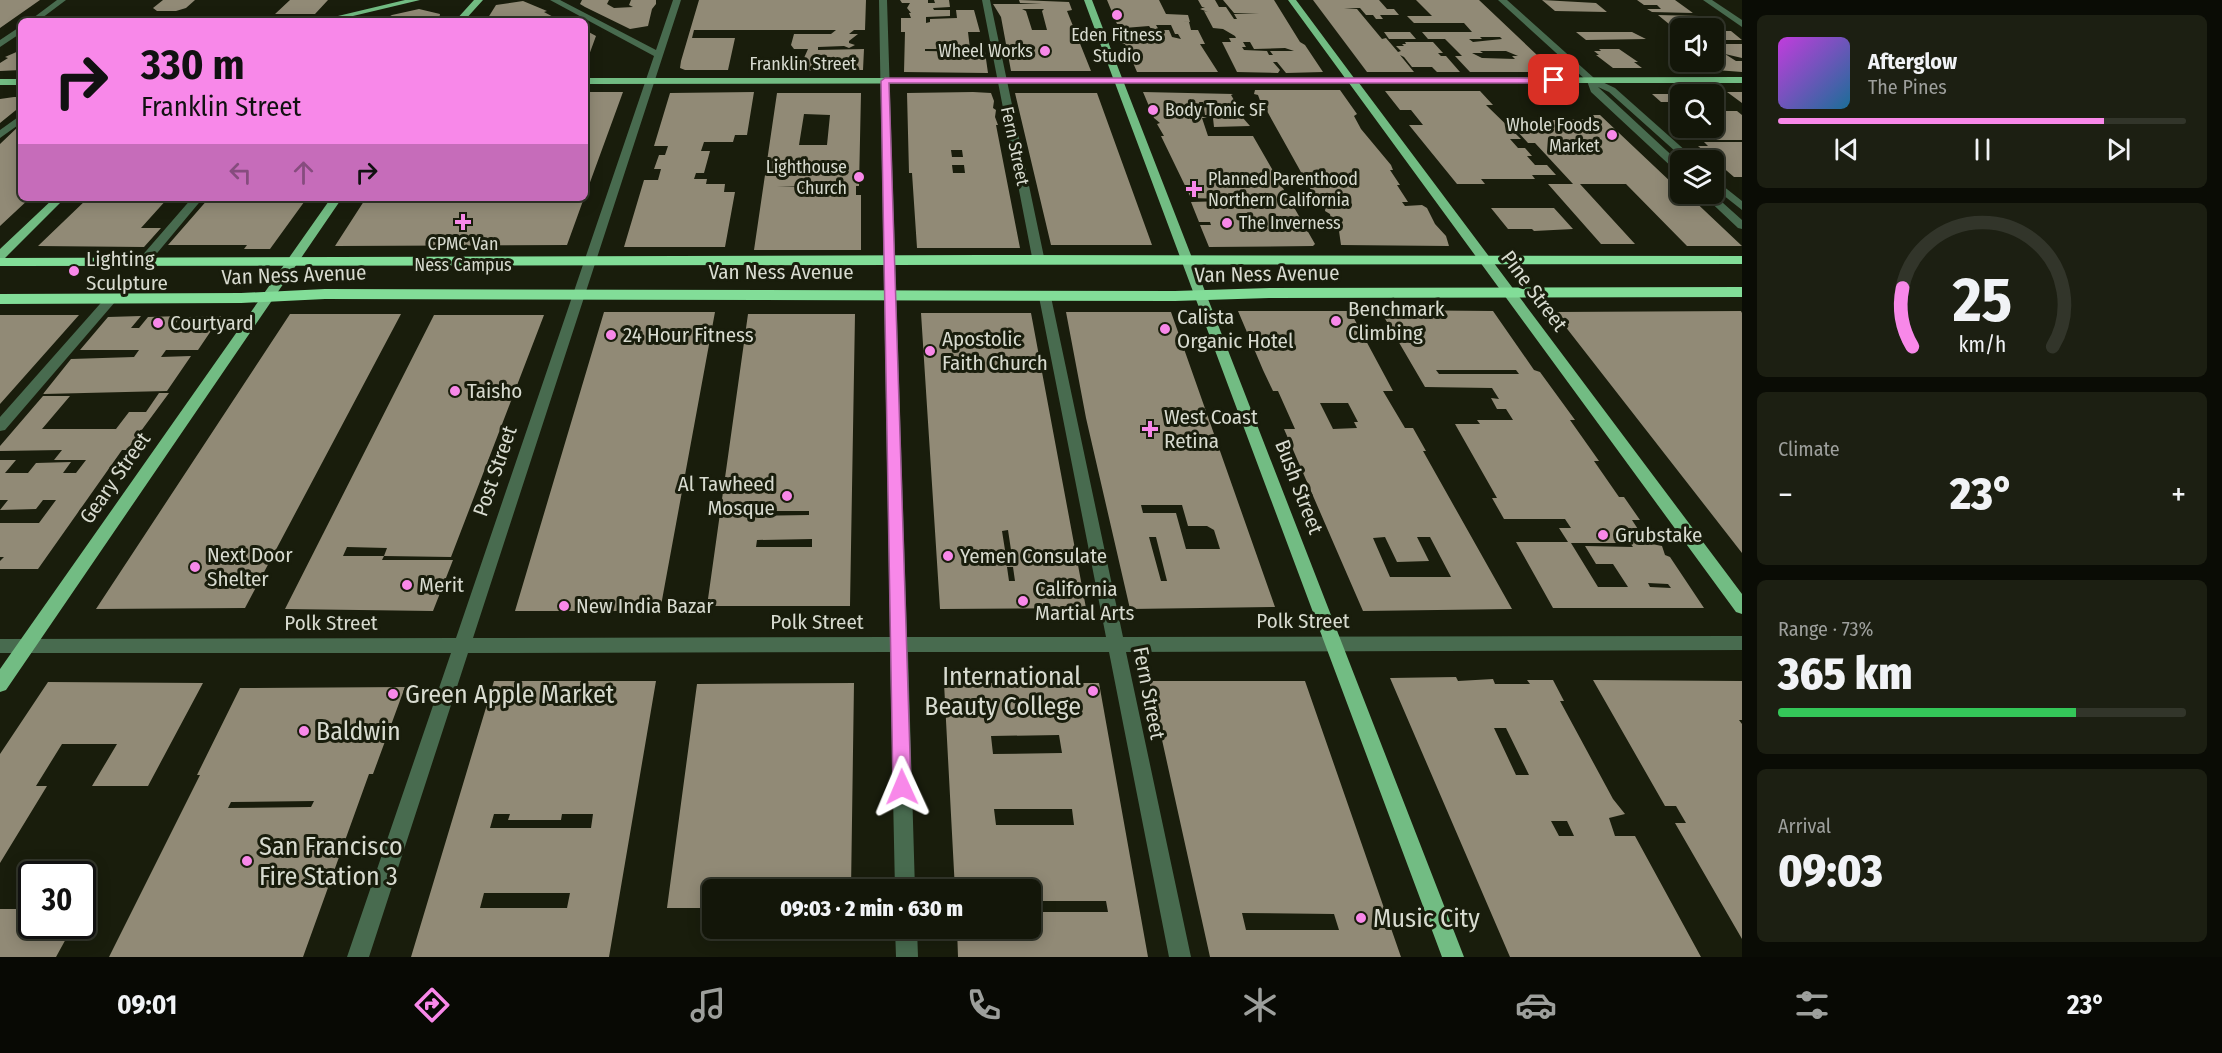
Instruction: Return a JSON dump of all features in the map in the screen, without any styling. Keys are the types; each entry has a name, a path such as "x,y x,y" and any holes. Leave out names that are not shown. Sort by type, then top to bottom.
{"highway":[{"name":"Van Ness Avenue","path":"0,262 590,261 1038,257 1187,260 1742,260"},
{"name":"Van Ness Avenue","path":"0,299 268,297 325,294 890,294 1046,297 1742,292"}],"main road":[{"path":"335,18 416,0"},
{"path":"462,18 478,0"},
{"name":"Bush Street","path":"1088,0 1453,957"},
{"name":"Pine Street","path":"1292,0 1742,607"},
{"name":"Franklin Street","path":"588,81 1742,80"},
{"path":"0,82 18,82"},
{"path":"0,256 57,201"},
{"name":"Geary Street","path":"0,684 335,201"}],"street":[{"path":"37,18 62,0"},
{"path":"554,0 659,55"},
{"name":"Post Street","path":"358,957 677,0"},
{"path":"883,0 905,879"},
{"name":"Fern Street","path":"986,0 1038,257"},
{"path":"1502,0 1591,80 1612,90 1679,150"},
{"path":"1707,0 1742,24"},
{"path":"0,44 18,31"},
{"path":"1591,80 1594,90 1670,160"},
{"path":"0,135 18,120"},
{"path":"1724,191 1742,207"},
{"path":"144,261 195,201"},
{"path":"1718,204 1742,226"},
{"name":"Fern Street","path":"1046,297 1180,957"},
{"path":"0,426 111,299"},
{"name":"Polk Street","path":"0,646 1742,643"},
{"path":"906,939 907,957"}],"building":[{"path":"0,0 40,0 0,28"},
{"path":"163,0 195,0 186,8 176,11 157,11 153,8"},
{"path":"290,0 328,0 315,14 275,14"},
{"path":"582,0 609,0 607,4 614,8 633,7 629,5 631,0 656,0 656,4 652,9 648,26 630,29 580,4"},
{"path":"699,0 866,0 865,30 854,30 849,34 858,34 849,41 855,45 849,48 844,46 818,47 818,50 864,49 863,70 771,71 773,58 804,58 808,49 794,49 791,45 794,34 831,34 836,30 694,30 692,38 735,38 728,70 680,68"},
{"path":"900,0 928,0 928,3 935,3 934,0 949,0 950,7 933,8 934,10 950,10 950,16 926,17 926,23 930,22 930,19 957,18 956,10 974,10 980,32 968,32 970,49 925,49 925,51 985,52 988,73 904,72 905,32 901,32 901,18 911,18 909,13 911,13 907,8 910,3 902,3"},
{"name":"Wheel Works","path":"1019,0 1069,2 1072,10 1067,11 1091,71 1011,71 1001,17 993,4 1042,4 1020,3","holes":["1022,9 1044,9 1042,11 1047,30 1032,30 1026,11"]},
{"path":"1107,0 1159,0 1166,14 1188,15 1190,22 1173,21 1189,22 1191,30 1198,30 1205,44 1200,44 1218,72 1137,72 1125,44 1122,44 1119,30 1152,30 1149,26 1124,28 1122,24 1117,24","holes":["1156,25 1171,25 1175,34 1178,34 1181,39 1172,37 1169,30 1159,30"]},
{"path":"1198,0 1215,0 1219,7 1226,7 1234,19 1237,19 1234,14 1259,14 1234,13 1223,0 1274,0 1300,42 1305,45 1323,72 1286,73 1277,62 1273,62 1280,70 1278,73 1237,72 1222,42 1231,42 1229,38 1236,38 1235,36 1223,29 1213,28 1204,11 1208,12 1200,9 1205,7 1202,7","holes":["1243,42 1250,42 1254,49 1285,48 1294,51 1270,51 1273,55 1269,55 1267,51 1244,50 1242,47 1246,47"]},
{"path":"1313,0 1379,0 1387,9 1394,9 1399,15 1380,15 1383,19 1376,19 1373,15 1366,15 1360,8 1344,8 1357,9 1382,39 1386,38 1398,52 1401,51 1396,46 1404,46 1402,44 1406,44 1405,42 1433,42 1443,53 1438,53 1446,56 1460,72 1437,72 1432,67 1412,67 1400,55 1414,72 1367,72"},
{"path":"1416,0 1479,0 1555,72 1470,72 1455,56 1462,56 1445,39 1428,39 1422,32 1472,32 1464,23 1414,23 1407,16 1432,16","holes":["1480,37 1500,37 1502,39 1473,42 1469,39 1482,39","1480,51 1506,51 1518,56 1512,56 1515,59 1482,58 1472,53 1483,53"]},
{"path":"1542,0 1596,3 1607,12 1555,11"},
{"path":"1637,0 1675,0 1693,13 1652,12 1647,9 1661,9 1657,5 1644,5"},
{"path":"523,1 547,11 544,12 555,18 488,18 496,5"},
{"path":"419,9 440,14 439,18 415,16 386,18"},
{"path":"1658,15 1699,16 1701,18 1670,18 1669,24"},
{"path":"155,16 225,16 222,18 153,18"},
{"path":"1724,31 1731,31 1742,40 1724,40"},
{"path":"588,32 596,36 588,58"},
{"path":"1384,32 1410,32 1416,39 1389,39"},
{"path":"1576,32 1632,32 1646,39 1586,40"},
{"path":"1724,44 1742,44 1742,58 1725,54 1736,61 1742,61 1742,72 1724,71"},
{"path":"1599,49 1619,49 1638,62 1634,62 1642,68 1613,68 1596,55 1599,55 1594,51 1601,51"},
{"path":"18,51 18,70 0,71 0,63 8,58 5,57"},
{"path":"1255,90 1340,90 1357,114 1354,116 1361,129 1391,165 1393,170 1390,170 1408,202 1402,202 1405,206 1422,205 1427,208 1435,224 1446,236 1449,246 1341,245 1336,224 1332,223 1330,214 1325,211 1326,205 1316,199 1267,111 1262,106 1258,95 1254,94"},
{"path":"1385,91 1480,91 1493,105 1486,105 1521,139 1510,139 1518,148 1525,148 1532,156 1527,156 1535,165 1547,165 1556,175 1532,175 1535,179 1481,179 1485,184 1457,184 1409,125 1423,125 1411,110 1400,110"},
{"path":"588,92 623,92 588,188"},
{"path":"754,92 747,135 735,135 733,142 704,142 701,151 710,151 704,173 696,173 694,179 707,179 706,184 725,184 724,192 735,192 725,247 624,247 644,180 658,180 661,169 654,169 659,155 665,155 668,146 654,146 670,93"},
{"path":"1143,92 1233,94 1231,95 1240,110 1239,113 1205,115 1203,102 1199,102 1202,109 1197,109 1200,116 1207,118 1202,118 1208,136 1253,136 1315,244 1313,246 1209,247 1200,225 1211,225 1210,222 1199,222 1191,202 1260,200 1191,198 1161,136 1164,136 1157,124 1160,123 1154,118"},
{"path":"1727,92 1742,92 1742,103"},
{"path":"777,93 861,93 859,186 856,186 856,195 861,195 861,250 754,250","holes":["804,114 830,115 827,145 799,145","777,186 844,186 840,188"]},
{"path":"907,93 991,93 1020,248 917,248 912,173 909,173","holes":["951,150 962,150 963,157 952,157","952,165 964,165 965,173 953,173"]},
{"path":"1015,93 1097,93 1152,245 1051,245"},
{"path":"1652,94 1670,94 1670,102 1661,102"},
{"path":"18,97 18,108 0,123 0,99"},
{"path":"1724,110 1737,111 1742,115 1742,140 1717,140 1715,138 1724,138"},
{"path":"1592,115 1600,115 1670,181 1670,204 1698,204 1742,246 1687,246 1626,184 1580,184 1635,244 1601,244 1548,184 1573,184 1535,143 1528,143 1508,121 1596,119"},
{"path":"1213,118 1243,118 1250,126 1214,127"},
{"path":"18,127 18,201 27,201 0,226 0,144"},
{"path":"1704,142 1742,142 1742,177 1734,177 1724,168 1724,150 1703,150 1698,146 1708,146"},
{"path":"85,201 165,201 141,228 161,228 144,247 38,246"},
{"path":"206,201 305,201 270,249 244,249 247,245 168,245"},
{"name":"CPMC Van Ness Campus","path":"364,201 583,201 567,245 335,246"},
{"path":"1491,208 1554,208 1573,229 1534,231 1532,229 1508,229"},
{"path":"1380,310 1493,311 1534,370 1540,372 1575,420 1570,420 1599,461 1594,461 1619,497 1624,497 1640,520 1632,520 1647,543 1662,546 1665,555 1670,557 1704,608 1553,608 1516,542 1568,542 1559,528 1571,528 1565,519 1504,519 1492,498 1497,498 1455,424 1480,424 1477,420 1513,420 1506,409 1497,409 1491,398 1499,399 1492,388 1425,387","holes":["1436,370 1516,370 1519,374 1439,374","1571,543 1630,543 1633,547 1585,546 1596,564 1613,564 1628,587 1598,587","1648,583 1668,584 1671,588 1650,587"]},
{"path":"1238,311 1350,311 1393,391 1383,391 1405,428 1413,428 1426,451 1423,451 1512,609 1363,611 1284,429 1295,429 1278,391 1273,391","holes":["1320,403 1348,403 1358,422 1354,422 1357,428 1333,429","1385,537 1397,562 1429,561 1417,537 1430,537 1451,577 1390,577 1373,538"]},
{"path":"1741,311 1742,313 1742,553 1554,312"},
{"path":"604,312 715,312 660,611 515,611"},
{"path":"1066,312 1171,312 1275,607 1130,609 1086,418","holes":["1141,505 1182,505 1188,526 1207,526 1214,530 1220,549 1186,549 1176,513 1143,513","1149,537 1156,537 1167,581 1161,581"]},
{"path":"921,313 1031,313 1086,608 940,609","holes":["1008,530 1011,550 1005,550 1002,531","1007,567 1013,567 1015,581 1009,581"]},
{"path":"290,314 401,314 245,608 96,609"},
{"path":"748,314 855,314 850,606 707,606","holes":["751,511 809,511 809,515 751,516","812,539 812,547 756,547 757,540"]},
{"path":"0,315 79,315 0,404"},
{"path":"434,315 544,315 451,557 384,556 382,560 453,560 433,611 285,609","holes":["347,547 387,548 384,556 343,556"]},
{"path":"141,316 131,328 139,328 148,317 181,316 173,327 181,327 189,317 221,316 198,350 166,350 161,357 191,356 167,391 43,394 71,359 134,357 139,350 80,350 108,317"},
{"path":"159,393 169,393 127,450 122,450 38,569 0,569 0,561 4,557 0,557 0,523 39,523 56,500 43,500 36,509 0,510 8,500 0,500 0,460 16,460 5,473 28,473 36,463 71,462 63,473 76,473 86,460 54,460 62,450 0,451 0,446 43,396 70,396 42,429 116,429 129,412 146,412"},
{"path":"1456,677 1458,681 1493,679 1495,684 1530,684 1527,680 1553,680 1564,701 1560,701 1613,799 1625,814 1609,818 1615,836 1635,836 1701,957 1510,957 1390,678","holes":["1494,728 1506,728 1529,775 1516,775","1551,821 1567,821 1574,836 1559,836"]},
{"path":"1593,680 1742,681 1742,720 1739,720 1742,724 1742,939 1675,823 1686,823 1676,806 1665,806"},
{"path":"494,681 656,681 609,957 411,957","holes":["494,814 510,814 508,820 561,820 562,814 593,814 591,828 490,828","484,893 570,893 567,908 480,908"]},
{"path":"1149,681 1305,681 1401,957 1210,957","holes":["1242,913 1334,914 1339,930 1246,930"]},
{"path":"48,682 203,683 148,786 92,786 117,744 62,744 36,786 47,786 0,863 0,754"},
{"path":"854,683 851,879 702,879 702,908 667,908 697,684"},
{"path":"944,683 1099,683 1148,957 958,957 957,939 1041,939 1041,912 1108,912 1106,901 1041,901 1041,879 954,879","holes":["1059,735 1062,753 993,754 991,736","994,809 1072,809 1074,825 996,825"]},
{"path":"405,687 373,774 369,774 303,957 109,957 200,775 197,775 240,688","holes":["314,801 311,807 228,808 231,802"]},
{"path":"0,909 18,909 18,939 66,939 56,957 0,957"}],"place":[{"name":"Eden Fitness Studio","path":"1117,15"},
{"name":"Wheel Works","path":"1045,51"},
{"name":"Body Tonic SF","path":"1153,110"},
{"name":"Whole Foods Market","path":"1612,135"},
{"name":"Lighthouse Church","path":"859,177"},
{"name":"Planned Parenthood Northern California","path":"1194,189"},
{"name":"CPMC Van Ness Campus","path":"463,222"},
{"name":"The Inverness","path":"1227,223"},
{"name":"Lighting Sculpture","path":"74,271"},
{"name":"Benchmark Climbing","path":"1336,321"},
{"name":"Courtyard","path":"158,323"},
{"name":"Calista Organic Hotel","path":"1165,329"},
{"name":"24 Hour Fitness","path":"611,335"},
{"name":"Apostolic Faith Church","path":"930,351"},
{"name":"Taisho","path":"455,391"},
{"name":"West Coast Retina","path":"1150,429"},
{"name":"Al Tawheed Mosque","path":"787,496"},
{"name":"Grubstake","path":"1603,535"},
{"name":"Yemen Consulate","path":"948,556"},
{"name":"Next Door Shelter","path":"195,567"},
{"name":"Merit","path":"407,585"},
{"name":"California Martial Arts","path":"1023,601"},
{"name":"New India Bazar","path":"564,606"},
{"name":"International Beauty College","path":"1093,691"},
{"name":"Green Apple Market","path":"393,694"},
{"name":"Baldwin","path":"304,731"},
{"name":"San Francisco Fire Station 3","path":"247,861"},
{"name":"Music City","path":"1361,918"}],"route":[{"path":"902,787 885,81 1554,80"}]}
